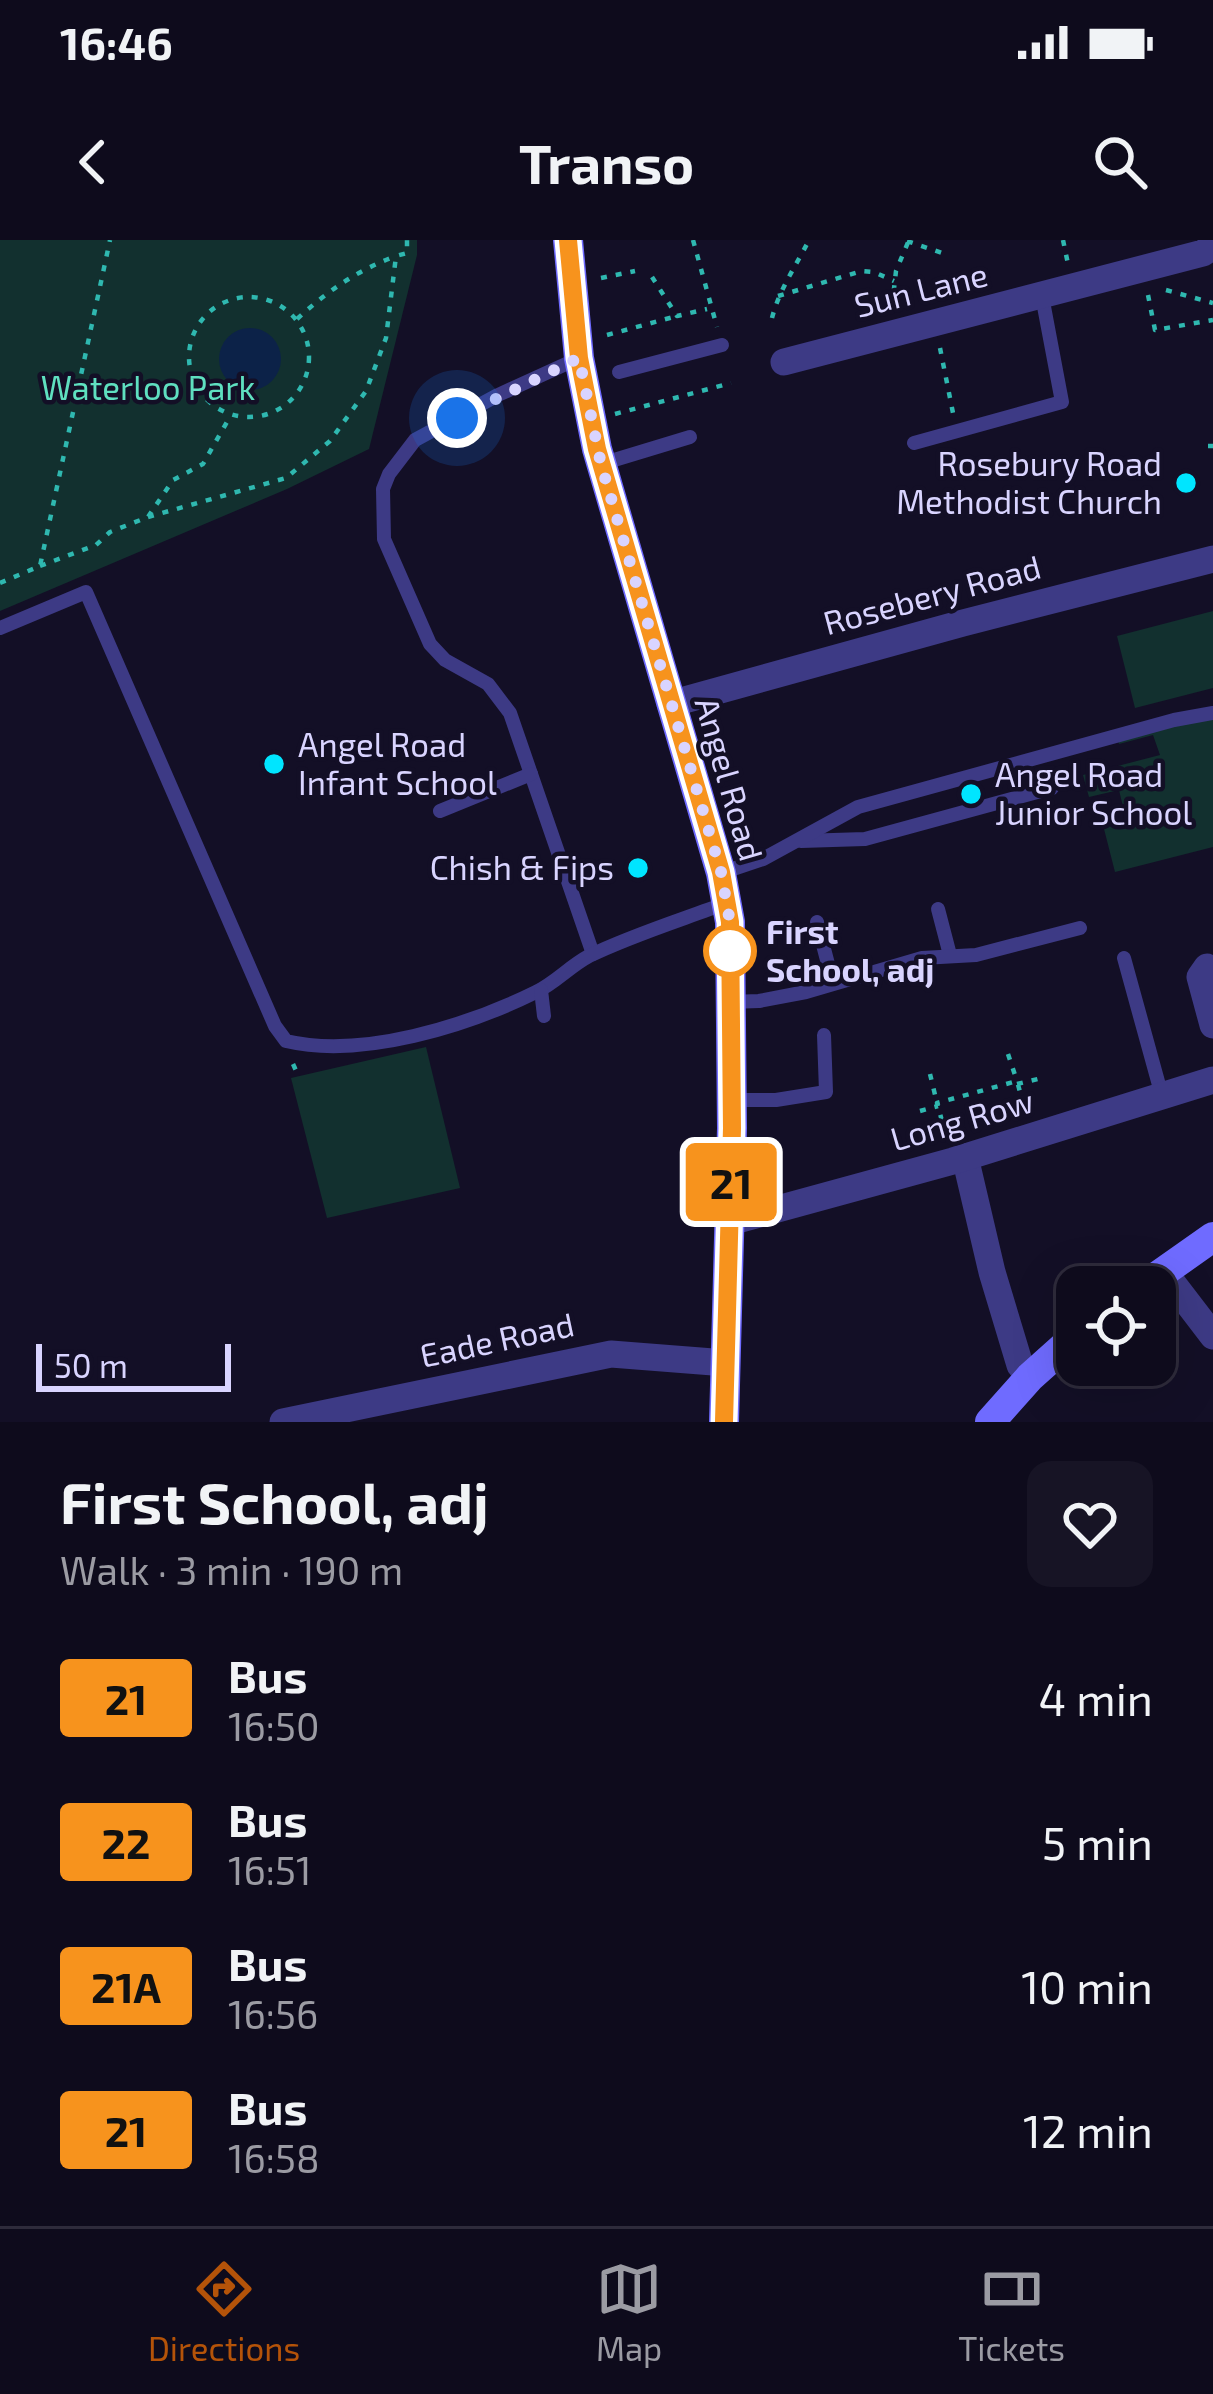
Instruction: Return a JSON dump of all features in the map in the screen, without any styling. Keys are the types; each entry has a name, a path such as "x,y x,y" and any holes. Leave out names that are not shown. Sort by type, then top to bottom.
{"street":[{"name":"Angel Road","path":"568,240 590,420 601,464 631,528 670,704 724,888 732,1100 724,1422"},
{"name":"Sun Lane","path":"784,362 1203,253 1213,246"},
{"name":"Rosebery Road","path":"670,704 1213,559"},
{"path":"1213,970 1207,968 1200,977 1213,1025"},
{"name":"Long Row","path":"730,1222 959,1159 1213,1080"},
{"path":"959,1159 1020,1365 1030,1377"},
{"path":"1173,1266 1213,1237"},
{"path":"1176,1301 1213,1336"},
{"name":"Eade Road","path":"284,1422 611,1354 727,1363"},
{"path":"990,1422 1056,1354"}],"lane":[{"path":"914,443 1062,402 1042,296"},
{"path":"619,372 720,338"},
{"path":"578,351 416,440 382,489 384,538 430,644 445,661 488,684 501,697 593,954"},
{"path":"601,464 690,437"},
{"path":"0,628 86,592 275,1026 286,1041 308,1046 453,1026 541,990 593,954 724,888 751,864 859,807 1213,713"},
{"path":"440,811 531,774"},
{"path":"796,841 865,839 1052,788"},
{"path":"938,910 950,955"},
{"path":"818,922 833,983"},
{"path":"730,1002 759,1001 922,958 976,955 1080,928"},
{"path":"1124,958 1162,1096"},
{"path":"541,990 544,1016"},
{"path":"732,1100 776,1100 826,1092 824,1035"}],"path":[{"path":"40,566 110,240"},
{"path":"297,319 358,270 407,253 407,240"},
{"path":"693,240 720,338"},
{"path":"772,318 778,296 800,264 809,240"},
{"path":"892,336 894,281 908,241 948,255"},
{"path":"0,583 96,545 110,532 148,518 286,478 330,441 366,391 386,338 396,256"},
{"path":"572,284 635,271"},
{"path":"778,296 862,272 894,281"},
{"path":"652,277 677,316"},
{"path":"1146,284 1155,330 1213,320"},
{"path":"257,296 283,306 297,319 308,342 310,366 301,388 284,407 258,417 231,415 205,399 192,379 188,353 194,331 211,309 231,298 257,296"},
{"path":"578,351 709,308"},
{"path":"935,325 957,431"},
{"path":"590,420 731,382"},
{"path":"148,518 173,480 203,464 231,415"},
{"path":"1008,1054 1033,1137"},
{"path":"930,1074 959,1159"},
{"path":"920,1111 1037,1078"}],"green space":[{"name":"Waterloo Park","path":"0,240 417,240 369,449 287,489 0,611"},
{"path":"1213,611 1213,688 1135,708 1117,636"},
{"path":"1213,712 1213,847 1115,872 1103,825 1126,819 1119,790 1089,797 1083,775 1160,755 1153,735 1119,744 1117,735"},
{"path":"426,1047 460,1188 327,1218 291,1078"}],"water":[{"path":"250,328 272,337 281,359 272,381 250,390 228,381 219,359 228,337"}],"bus line":[{"name":"21","path":"568,240 579,358 597,449 721,872 730,922 732,1128 724,1422"}],"place":[{"name":"Rosebury Road Methodist Church","path":"1186,483"},
{"name":"Angel Road Infant School","path":"274,764"},
{"name":"Angel Road Junior School","path":"971,794"},
{"name":"Chish & Fips","path":"638,868"},
{"name":"First School, adj","path":"730,951"}],"route":[{"path":"457,418 579,358 601,464 721,872 730,922 730,957 730,951"}]}
